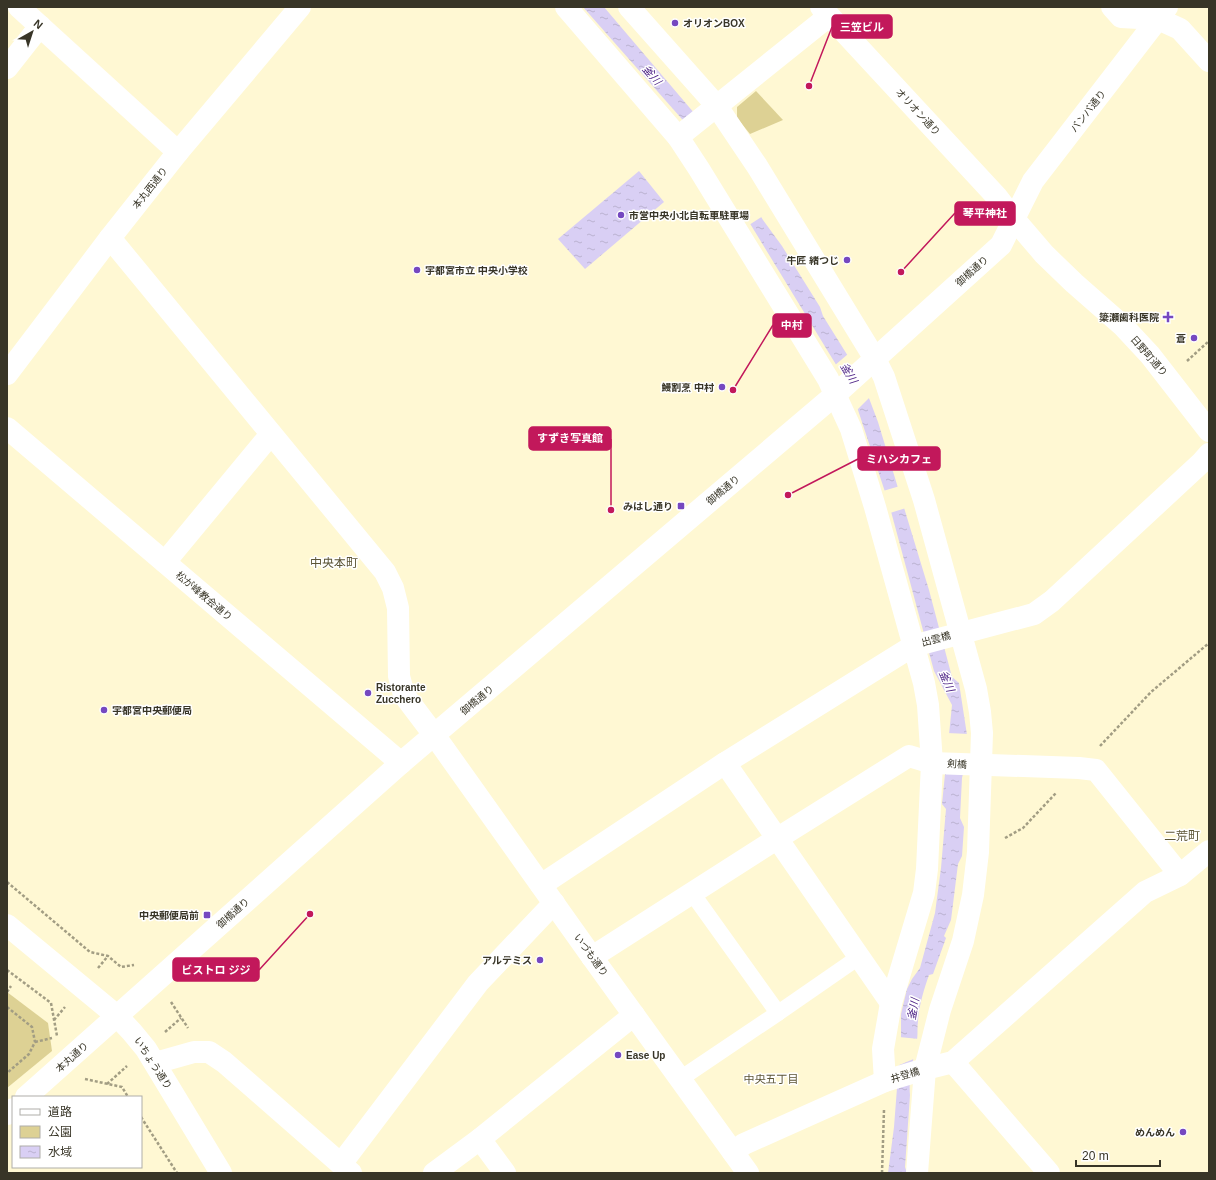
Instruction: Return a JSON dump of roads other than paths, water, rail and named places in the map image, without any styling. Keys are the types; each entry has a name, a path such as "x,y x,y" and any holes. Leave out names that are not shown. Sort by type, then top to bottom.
{"street":[{"path":"19,7 178,152"},
{"path":"566,7 681,134 828,379 838,392 875,507 928,705 956,764 978,852 973,895 962,941 940,1010 925,1069 917,1173"},
{"path":"629,7 761,173 869,364 884,377 924,500 976,689 982,733 956,764 927,869 924,893 890,1003 883,1049 885,1081"},
{"path":"1112,7 1121,17 1163,13 1180,29 1209,61"},
{"name":"本丸西通り","path":"7,374 110,238 291,10"},
{"path":"681,134 711,110 825,11"},
{"name":"オリオン通り","path":"825,11 997,197 1014,219"},
{"name":"バンバ通り","path":"1014,219 1033,181 1163,13"},
{"path":"7,68 40,26"},
{"name":"御橋通り","path":"117,1016 401,764 838,392 1001,245 1014,219"},
{"name":"日野町通り","path":"1014,219 1044,254 1074,283 1123,326 1150,355 1209,431"},
{"name":"いづも通り","path":"110,238 385,572 393,588 398,608 399,676 404,695 435,736 748,1173"},
{"name":"松が峰教会通り","path":"7,428 401,764"},
{"path":"164,562 271,434"},
{"name":"出雲橋","path":"541,885 725,762 913,646 1034,614 1046,605 1209,454"},
{"path":"592,957 909,756 956,764 1079,768 1096,770 1180,875"},
{"path":"725,762 890,1003"},
{"path":"1048,1173 953,1062 1145,892 1180,875 1209,851"},
{"path":"155,1064 194,1052 209,1052 224,1062 346,1168 478,983 554,903"},
{"name":"いちょう通り","path":"7,925 117,1016 132,1032 146,1049 221,1173"},
{"path":"434,1173 480,1139 634,1014"},
{"name":"本丸通り","path":"27,1096 117,1016"},
{"name":"井登橋","path":"733,1152 744,1144 885,1081 953,1062"},
{"path":"480,1139 505,1173"}],"lane":[{"path":"692,893 778,1013"},
{"path":"680,1079 859,956"}],"water":[{"name":"釜川","path":"583,7 604,7 706,127 763,220 782,246 820,307 823,316 861,377 878,422 929,590 952,677 959,683 969,748 962,778 960,818 964,827 962,856 958,864 951,920 944,936 946,938 933,974 929,975 919,1009 917,1040 910,1081 905,1167 907,1173 888,1173 894,1127 901,1036 901,1014 907,989 920,968 935,913 941,868 946,809 942,804 952,705 934,671 889,504 857,407 846,381 696,135"},
{"path":"639,171 664,202 585,269 558,239"}],"place":[{"name":"オリオンBOX","path":"675,23"},
{"name":"三笠ビル","path":"809,86"},
{"name":"市営中央小北自転車駐車場","path":"621,215"},
{"name":"牛匠 緒つじ","path":"847,260"},
{"name":"宇都宮市立 中央小学校","path":"417,270"},
{"name":"琴平神社","path":"901,272"},
{"name":"簗瀬歯科医院","path":"1168,317"},
{"name":"蒼","path":"1194,338"},
{"name":"鰻割烹 中村","path":"722,387"},
{"name":"中村","path":"733,390"},
{"name":"ミハシカフェ","path":"788,495"},
{"name":"みはし通り","path":"681,506"},
{"name":"すずき写真館","path":"611,510"},
{"name":"Ristorante Zucchero","path":"368,693"},
{"name":"宇都宮中央郵便局","path":"104,710"},
{"name":"ビストロ ジジ","path":"310,914"},
{"name":"中央郵便局前","path":"207,915"},
{"name":"アルテミス","path":"540,960"},
{"name":"Ease Up","path":"618,1055"},
{"name":"めんめん","path":"1183,1132"}],"district":[{"name":"中央本町","path":"334,563"},
{"name":"二荒町","path":"1182,836"},
{"name":"中央五丁目","path":"771,1079"}]}
